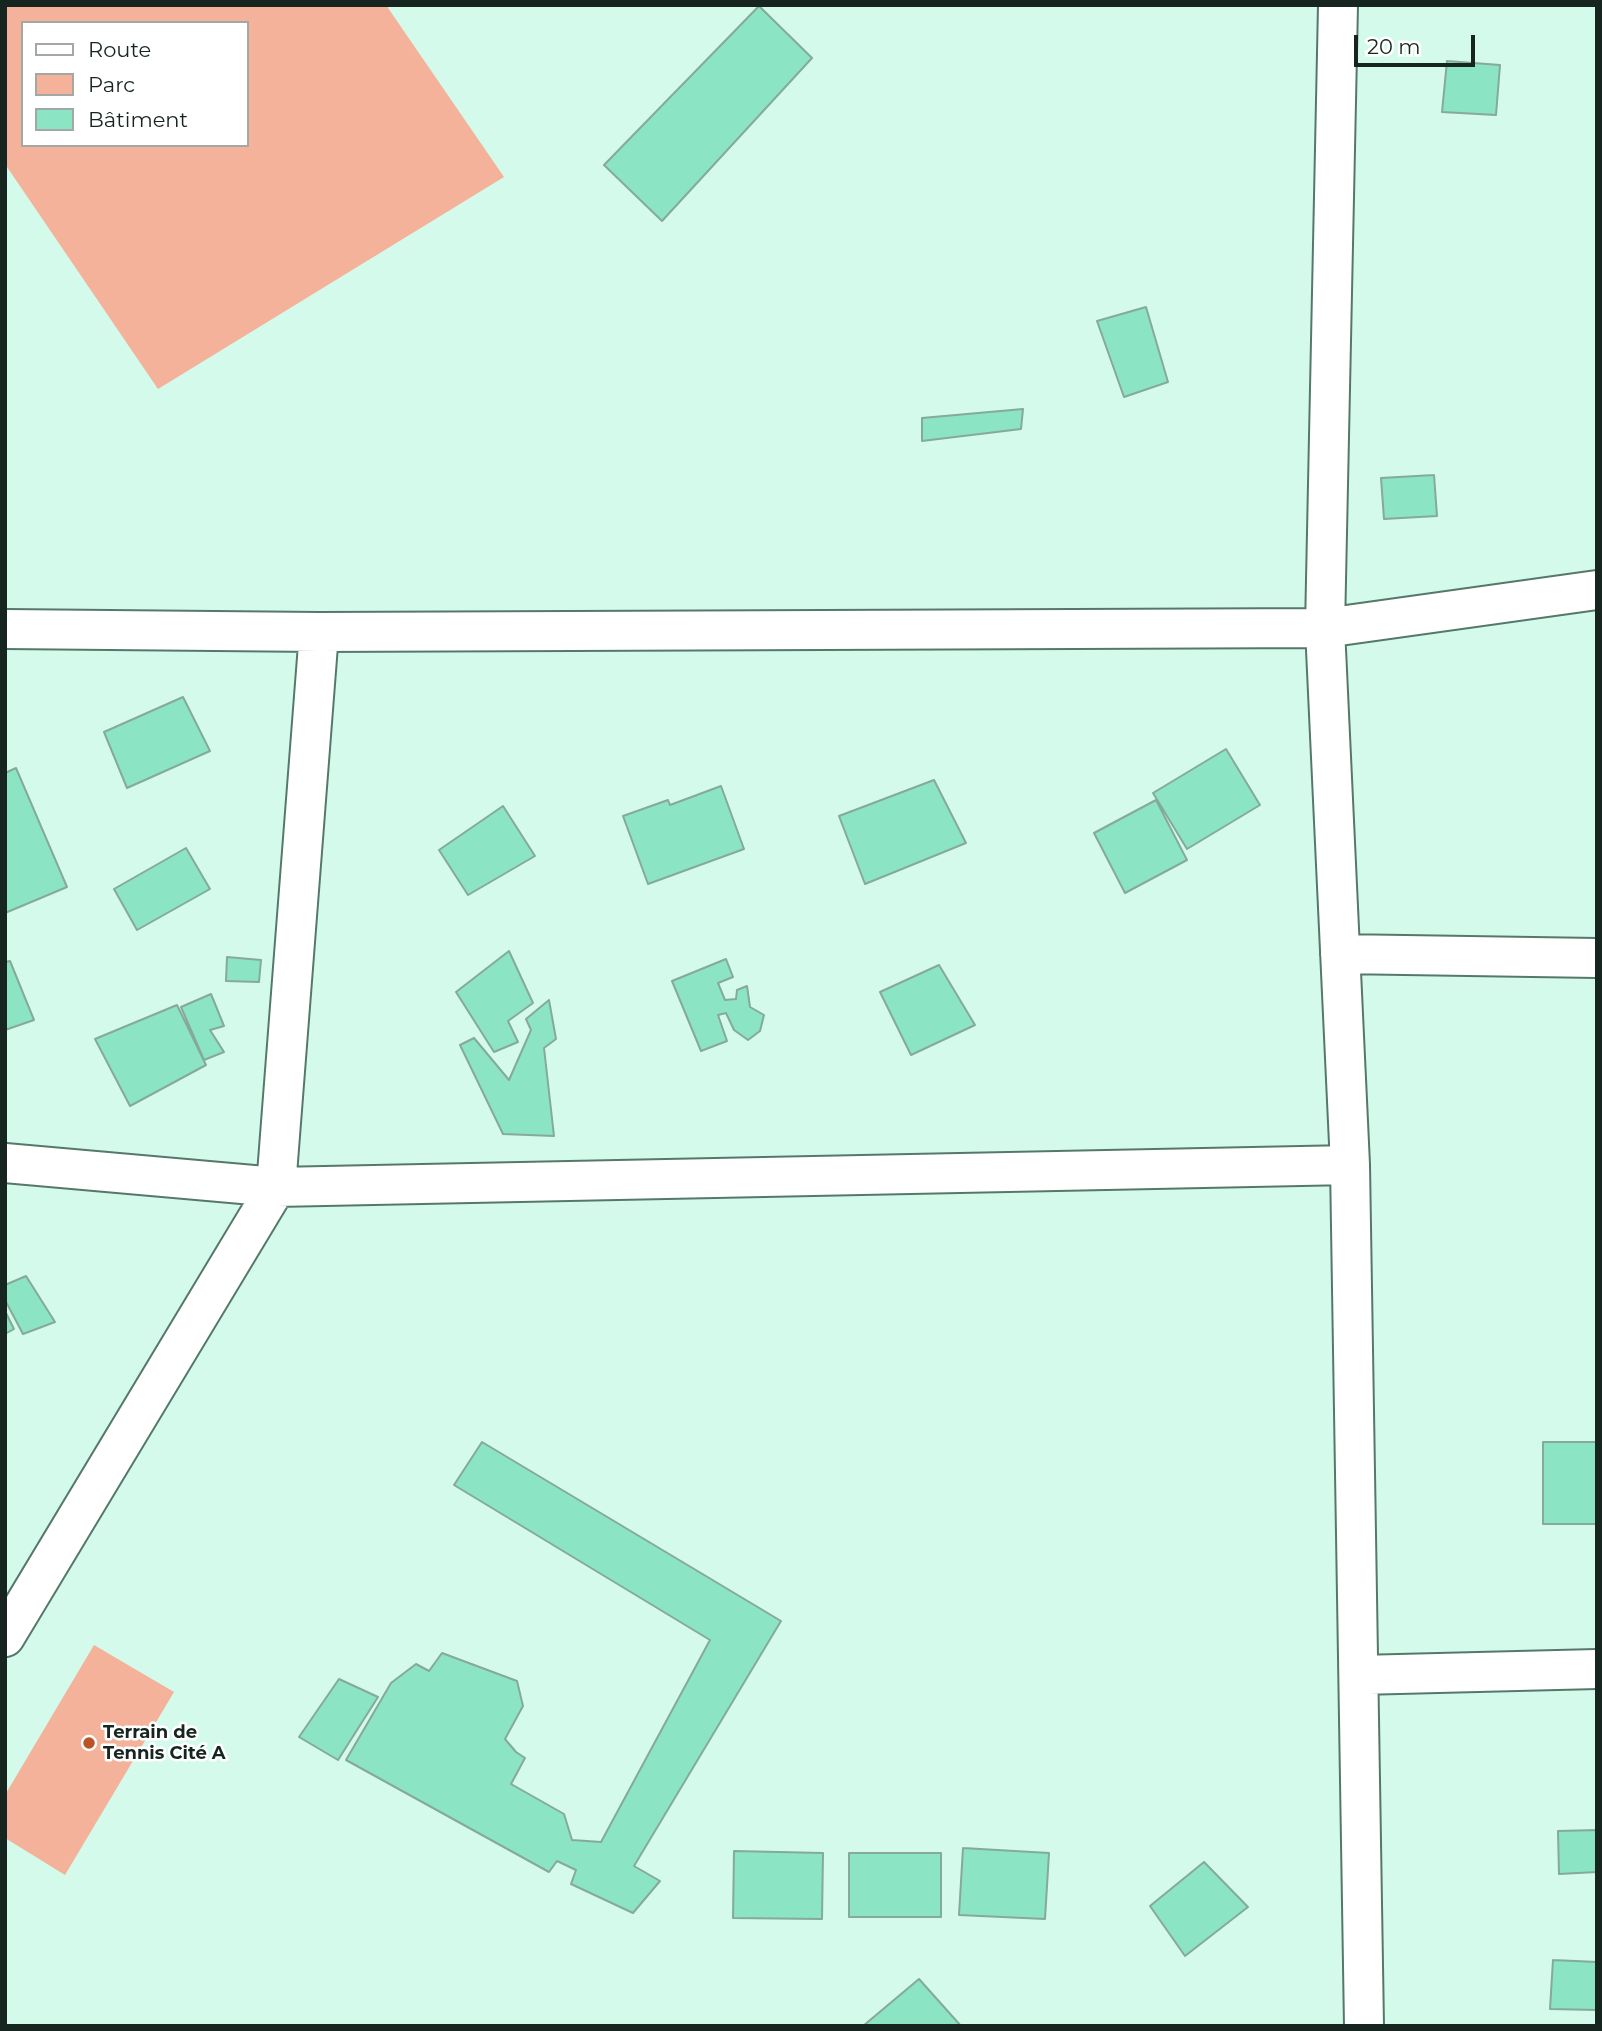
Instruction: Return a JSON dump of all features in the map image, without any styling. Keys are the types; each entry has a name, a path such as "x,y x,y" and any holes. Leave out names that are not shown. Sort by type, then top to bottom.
{"street":[{"path":"1338,5 1325,628 1350,1165 1364,2026"},
{"path":"5,629 319,632 1325,628 1597,590"},
{"path":"5,1637 276,1187 319,632"},
{"path":"1340,954 1597,958"},
{"path":"5,1163 276,1187 1350,1165"},
{"path":"1359,1675 1597,1669"}],"green space":[{"path":"5,5 386,5 504,177 158,389 5,164"},
{"name":"Terrain de Tennis Cité A","path":"94,1645 174,1692 65,1875 5,1838 5,1795"}],"building":[{"path":"759,6 812,58 662,221 604,165"},
{"path":"1447,61 1500,65 1496,115 1442,112"},
{"path":"1146,307 1168,382 1124,397 1097,321"},
{"path":"1023,409 1021,429 922,441 922,418"},
{"path":"1434,475 1437,516 1384,519 1381,478"},
{"path":"183,697 210,751 127,788 104,732"},
{"path":"1226,749 1260,805 1187,849 1153,793"},
{"path":"16,768 67,887 5,913 5,773"},
{"path":"934,780 966,843 865,884 839,816"},
{"path":"721,786 744,849 648,884 623,816 668,800 670,805"},
{"path":"1156,800 1187,860 1125,893 1094,833"},
{"path":"503,806 535,856 468,895 439,850"},
{"path":"186,848 210,889 137,930 114,889"},
{"path":"509,951 533,1003 508,1021 518,1042 494,1052 456,992"},
{"path":"227,957 261,960 259,982 226,981"},
{"path":"726,959 733,977 718,983 725,1000 736,999 737,990 747,986 750,1007 764,1015 760,1031 748,1040 734,1030 726,1013 718,1015 727,1041 701,1051 672,981"},
{"path":"10,961 34,1020 5,1030 5,962"},
{"path":"939,965 975,1025 911,1055 880,992"},
{"path":"211,994 224,1026 210,1030 224,1052 204,1060 181,1007"},
{"path":"549,1000 556,1039 544,1048 554,1136 503,1134 460,1045 474,1038 509,1080 531,1030 526,1019"},
{"path":"177,1005 206,1065 130,1106 95,1039"},
{"path":"26,1276 55,1322 23,1334 5,1300 5,1285"},
{"path":"5,1311 14,1329 5,1334"},
{"path":"482,1442 781,1621 634,1866 660,1881 633,1913 571,1884 576,1870 557,1861 549,1872 346,1760 391,1683 416,1664 429,1671 442,1653 517,1681 523,1706 505,1739 525,1758 511,1784 564,1814 572,1840 601,1842 710,1640 454,1485"},
{"path":"1543,1442 1597,1442 1597,1524 1543,1524"},
{"path":"339,1679 378,1697 338,1760 299,1737"},
{"path":"1597,1830 1597,1872 1559,1874 1558,1831"},
{"path":"963,1848 1049,1853 1045,1919 959,1915"},
{"path":"734,1851 823,1853 822,1919 733,1918"},
{"path":"849,1853 941,1853 941,1917 849,1917"},
{"path":"1204,1862 1248,1907 1185,1956 1150,1906"},
{"path":"1553,1960 1597,1962 1597,2010 1550,2009"},
{"path":"919,1979 961,2026 863,2026"}],"place":[{"name":"Terrain de Tennis Cité A","path":"89,1743"}]}
